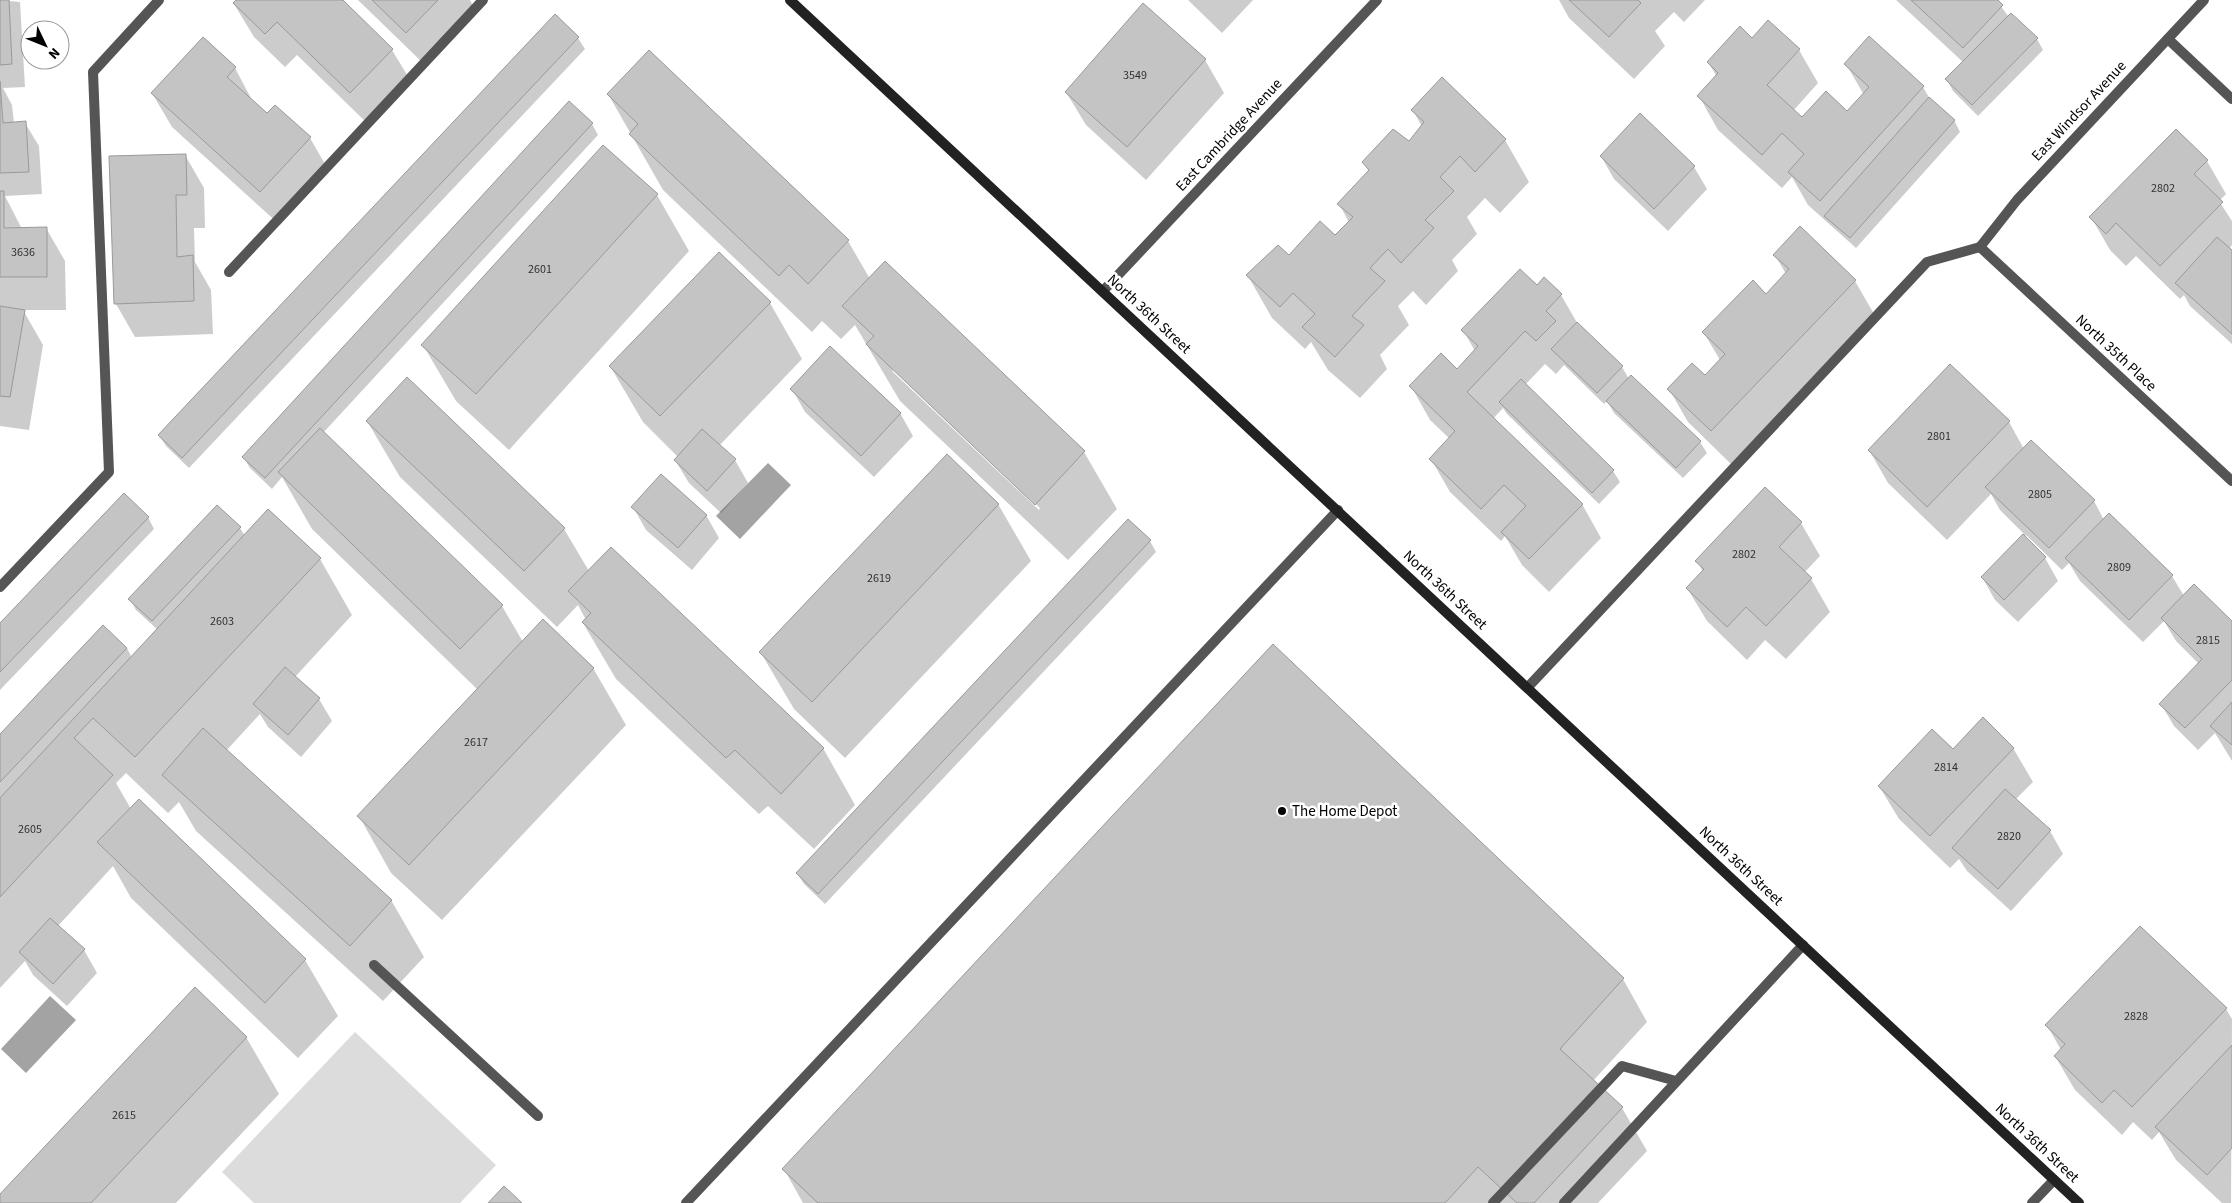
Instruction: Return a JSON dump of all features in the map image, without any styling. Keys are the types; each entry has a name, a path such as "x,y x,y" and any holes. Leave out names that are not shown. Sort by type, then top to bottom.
{"main road":[{"name":"North 36th Street","path":"790,0 2079,1203"}],"street":[{"path":"0,588 109,472 93,72 159,0"},
{"path":"229,272 483,0"},
{"name":"East Cambridge Avenue","path":"1103,291 1377,0"},
{"name":"East Windsor Avenue","path":"1980,247 2017,200 2204,0"},
{"path":"2168,39 2232,99"},
{"path":"1528,687 1926,262 1980,247"},
{"name":"North 35th Place","path":"1980,247 2232,481"},
{"path":"686,1203 1338,510"},
{"path":"1564,1203 1803,945"},
{"path":"374,966 538,1116"},
{"path":"1493,1203 1622,1066 1676,1081"},
{"path":"2032,1203 2054,1180"}],"shaded area":[{"path":"768,463 791,485 740,539 716,516"},
{"path":"50,996 76,1020 26,1073 1,1049"},
{"path":"355,1032 496,1165 460,1203 254,1203 222,1172"}],"building":[{"path":"0,0 9,0 12,64 0,65"},
{"path":"236,0 343,0 393,49 350,93 277,22 265,34 233,3"},
{"path":"372,0 438,0 406,33"},
{"path":"1569,0 1638,0 1641,3 1609,37"},
{"path":"1911,0 1998,0 2003,5 1963,48"},
{"path":"1143,3 1206,59 1127,147 1065,92"},
{"path":"2011,13 2038,38 1972,105 1945,79"},
{"path":"555,14 579,37 182,458 158,435"},
{"path":"1768,20 1800,49 1767,85 1802,117 1826,91 1847,111 1869,87 1844,64 1869,36 1924,86 1820,201 1788,172 1804,154 1782,133 1762,155 1697,96 1718,73 1707,62 1740,26 1752,38"},
{"path":"203,37 236,67 227,77 267,113 275,105 311,137 260,192 151,93"},
{"path":"649,50 849,240 808,284 789,265 779,276 629,134 638,124 607,94"},
{"path":"1442,77 1506,139 1475,172 1460,156 1440,177 1454,191 1425,220 1434,228 1401,263 1388,249 1370,268 1385,281 1352,316 1364,325 1335,357 1302,327 1315,314 1293,293 1280,307 1246,275 1278,245 1289,255 1320,221 1335,235 1353,217 1337,204 1369,170 1362,162 1393,129 1409,141 1424,122 1411,110"},
{"path":"0,81 3,123 26,121 29,172 0,173"},
{"path":"1929,97 1955,120 1850,238 1824,216"},
{"path":"569,101 593,123 265,478 242,457"},
{"path":"1640,113 1695,166 1654,209 1600,156"},
{"path":"2176,129 2208,160 2194,174 2223,202 2160,266 2116,223 2106,234 2089,217"},
{"path":"603,145 658,194 476,394 421,345"},
{"path":"186,154 187,195 176,195 177,257 193,255 194,301 114,304 109,156"},
{"path":"0,191 4,191 4,228 47,227 47,277 0,277"},
{"path":"1800,226 1856,280 1711,431 1667,389 1692,363 1705,375 1725,354 1702,332 1753,280 1766,294 1789,269 1773,255"},
{"path":"2217,237 2232,250 2232,334 2175,283"},
{"path":"719,252 771,302 660,416 609,366"},
{"path":"885,261 1085,451 1035,505 866,344 874,336 842,306"},
{"path":"1520,269 1537,285 1544,277 1562,294 1546,311 1556,321 1536,341 1525,331 1467,392 1583,504 1529,559 1501,532 1526,506 1504,485 1481,509 1429,459 1455,431 1409,386 1441,353 1457,369 1478,346 1461,330"},
{"path":"0,306 25,310 10,397 0,396"},
{"path":"1577,322 1623,366 1597,393 1551,349"},
{"path":"830,346 901,413 861,456 790,389"},
{"path":"1950,364 2010,421 1927,507 1868,450"},
{"path":"1631,375 1701,441 1676,468 1606,401"},
{"path":"407,377 565,528 524,571 366,421"},
{"path":"1521,379 1614,470 1592,493 1499,402"},
{"path":"320,428 503,605 460,649 278,472"},
{"path":"702,429 736,459 707,491 674,460"},
{"path":"2031,440 2095,500 2049,548 1985,487"},
{"path":"947,454 999,504 812,702 759,652"},
{"path":"661,474 707,515 678,548 631,507"},
{"path":"1765,487 1802,522 1779,547 1812,578 1766,626 1746,607 1727,627 1686,588 1704,569 1695,561"},
{"path":"124,493 149,517 0,672 0,623"},
{"path":"217,505 241,527 152,621 128,599"},
{"path":"268,509 321,558 135,757 93,718 74,738 113,775 0,897 0,798"},
{"path":"2109,513 2173,575 2129,620 2065,558"},
{"path":"1128,519 1151,540 818,894 796,873"},
{"path":"2023,534 2046,557 2004,600 1981,577"},
{"path":"611,547 824,748 781,794 735,750 726,758 582,622 591,613 568,591"},
{"path":"2194,584 2232,621 2232,680 2185,728 2159,704 2202,659 2161,618"},
{"path":"543,619 594,668 409,865 357,816"},
{"path":"103,625 127,648 0,782 0,734"},
{"name":"The Home Depot","path":"1273,644 1624,978 1560,1049 1623,1107 1534,1203 1517,1203 1478,1167 1445,1203 818,1203 782,1169"},
{"path":"285,667 320,698 288,735 253,704"},
{"path":"2232,702 2232,745 2210,726"},
{"path":"1983,717 2014,748 1930,836 1878,786 1932,729 1953,749"},
{"path":"203,728 392,900 350,946 162,775"},
{"path":"2005,789 2051,830 1998,889 1952,848"},
{"path":"139,799 306,959 265,1003 97,842"},
{"path":"50,918 85,949 53,984 19,952"},
{"path":"2140,926 2227,1008 2132,1107 2114,1090 2102,1103 2054,1056 2065,1044 2045,1025"},
{"path":"195,987 247,1037 91,1203 0,1203 0,1194"},
{"path":"2232,1045 2232,1148 2207,1175 2155,1127"},
{"path":"504,1186 522,1203 488,1203"}],"place":[{"name":"The Home Depot","path":"1282,811"}]}
